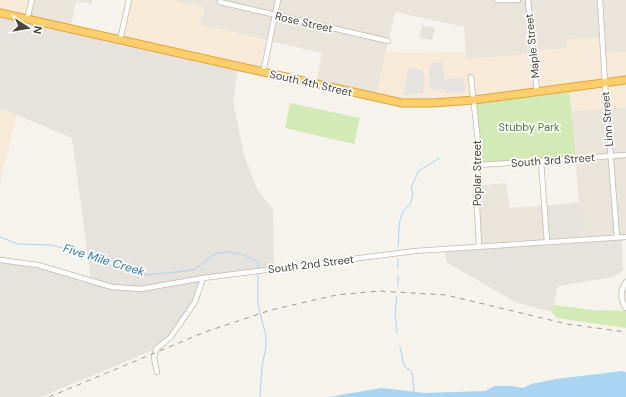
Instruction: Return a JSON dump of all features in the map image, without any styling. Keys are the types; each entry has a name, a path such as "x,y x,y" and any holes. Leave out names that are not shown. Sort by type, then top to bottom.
{"highway":[{"name":"South 4th Street","path":"0,13 402,103 434,103 474,100 605,84 626,80"}],"street":[{"path":"27,19 32,0"},
{"path":"120,40 129,0"},
{"path":"263,73 278,0"},
{"path":"497,0 518,0"},
{"name":"Maple Street","path":"528,0 537,92"},
{"name":"Linn Street","path":"600,0 617,237"},
{"name":"Rose Street","path":"220,2 388,41"},
{"name":"Poplar Street","path":"471,76 479,165 476,186 479,246"},
{"name":"South 3rd Street","path":"479,165 626,154"},
{"path":"541,160 547,242"},
{"name":"South 2nd Street","path":"0,260 38,265 112,287 127,289 154,288 203,278 408,252 626,237"},
{"path":"157,372 154,358 156,349 170,338 195,302 203,278"},
{"path":"626,282 623,285 622,298 626,308"}],"shaded area":[{"path":"0,0 32,0 27,19 0,13"},
{"path":"32,0 93,0 92,4 76,1 70,29 27,19"},
{"path":"129,0 170,0 204,7 200,25 269,42 263,73 120,40"},
{"path":"170,0 626,0 626,52 603,54 568,39 568,48 533,51 533,54 466,59 464,27 395,12 376,98 316,85 322,53 200,25 204,7"},
{"path":"0,13 238,67 233,101 244,155 257,189 273,210 274,269 203,278 195,302 170,338 156,349 41,397 0,397 0,260 19,262 91,280 72,138 0,108"},
{"path":"422,25 435,28 432,40 419,38"},
{"path":"602,37 603,54 626,52 626,107 571,111 569,89 434,103 376,98 386,51 406,53 465,52 466,59 533,54 533,51 567,48 567,39"},
{"path":"443,62 444,79 464,78 465,92 446,93 445,89 434,90 433,88 430,88 429,67 432,66 431,63"},
{"path":"409,68 422,70 425,79 423,93 403,95"},
{"path":"626,107 626,237 582,239 571,111"},
{"path":"0,108 17,115 0,184"},
{"path":"506,183 510,208 545,206 547,242 479,246 476,186"},
{"path":"579,202 582,239 622,237 623,270 613,277 558,286 552,312 515,302 446,262 445,249 547,242 545,206"}],"green space":[{"name":"Stubby Park","path":"569,88 576,158 479,165 474,100"},
{"path":"290,103 360,118 354,144 285,128"},
{"path":"554,305 592,310 626,311 626,328 557,318 552,312"}],"water":[{"path":"622,371 626,372 626,397 328,397 382,388 425,393 485,391 495,386 523,388 531,384 556,379"}],"waterway":[{"path":"398,246 402,213 410,205 413,194 411,188 418,171 440,158"},
{"name":"Five Mile Creek","path":"0,237 18,244 51,245 87,254 107,264 144,275 195,269 212,256 218,253 229,252 244,255 258,262 258,269"},
{"path":"398,259 398,269"},
{"name":"Five Mile Creek","path":"258,273 258,305 266,336 260,397"},
{"path":"398,276 398,286"},
{"path":"397,296 395,312 397,333"},
{"path":"400,346 404,366 412,372 414,392"}],"railway":[{"path":"49,397 205,332 271,310 336,295 379,291 446,295 567,324 626,332"}]}
